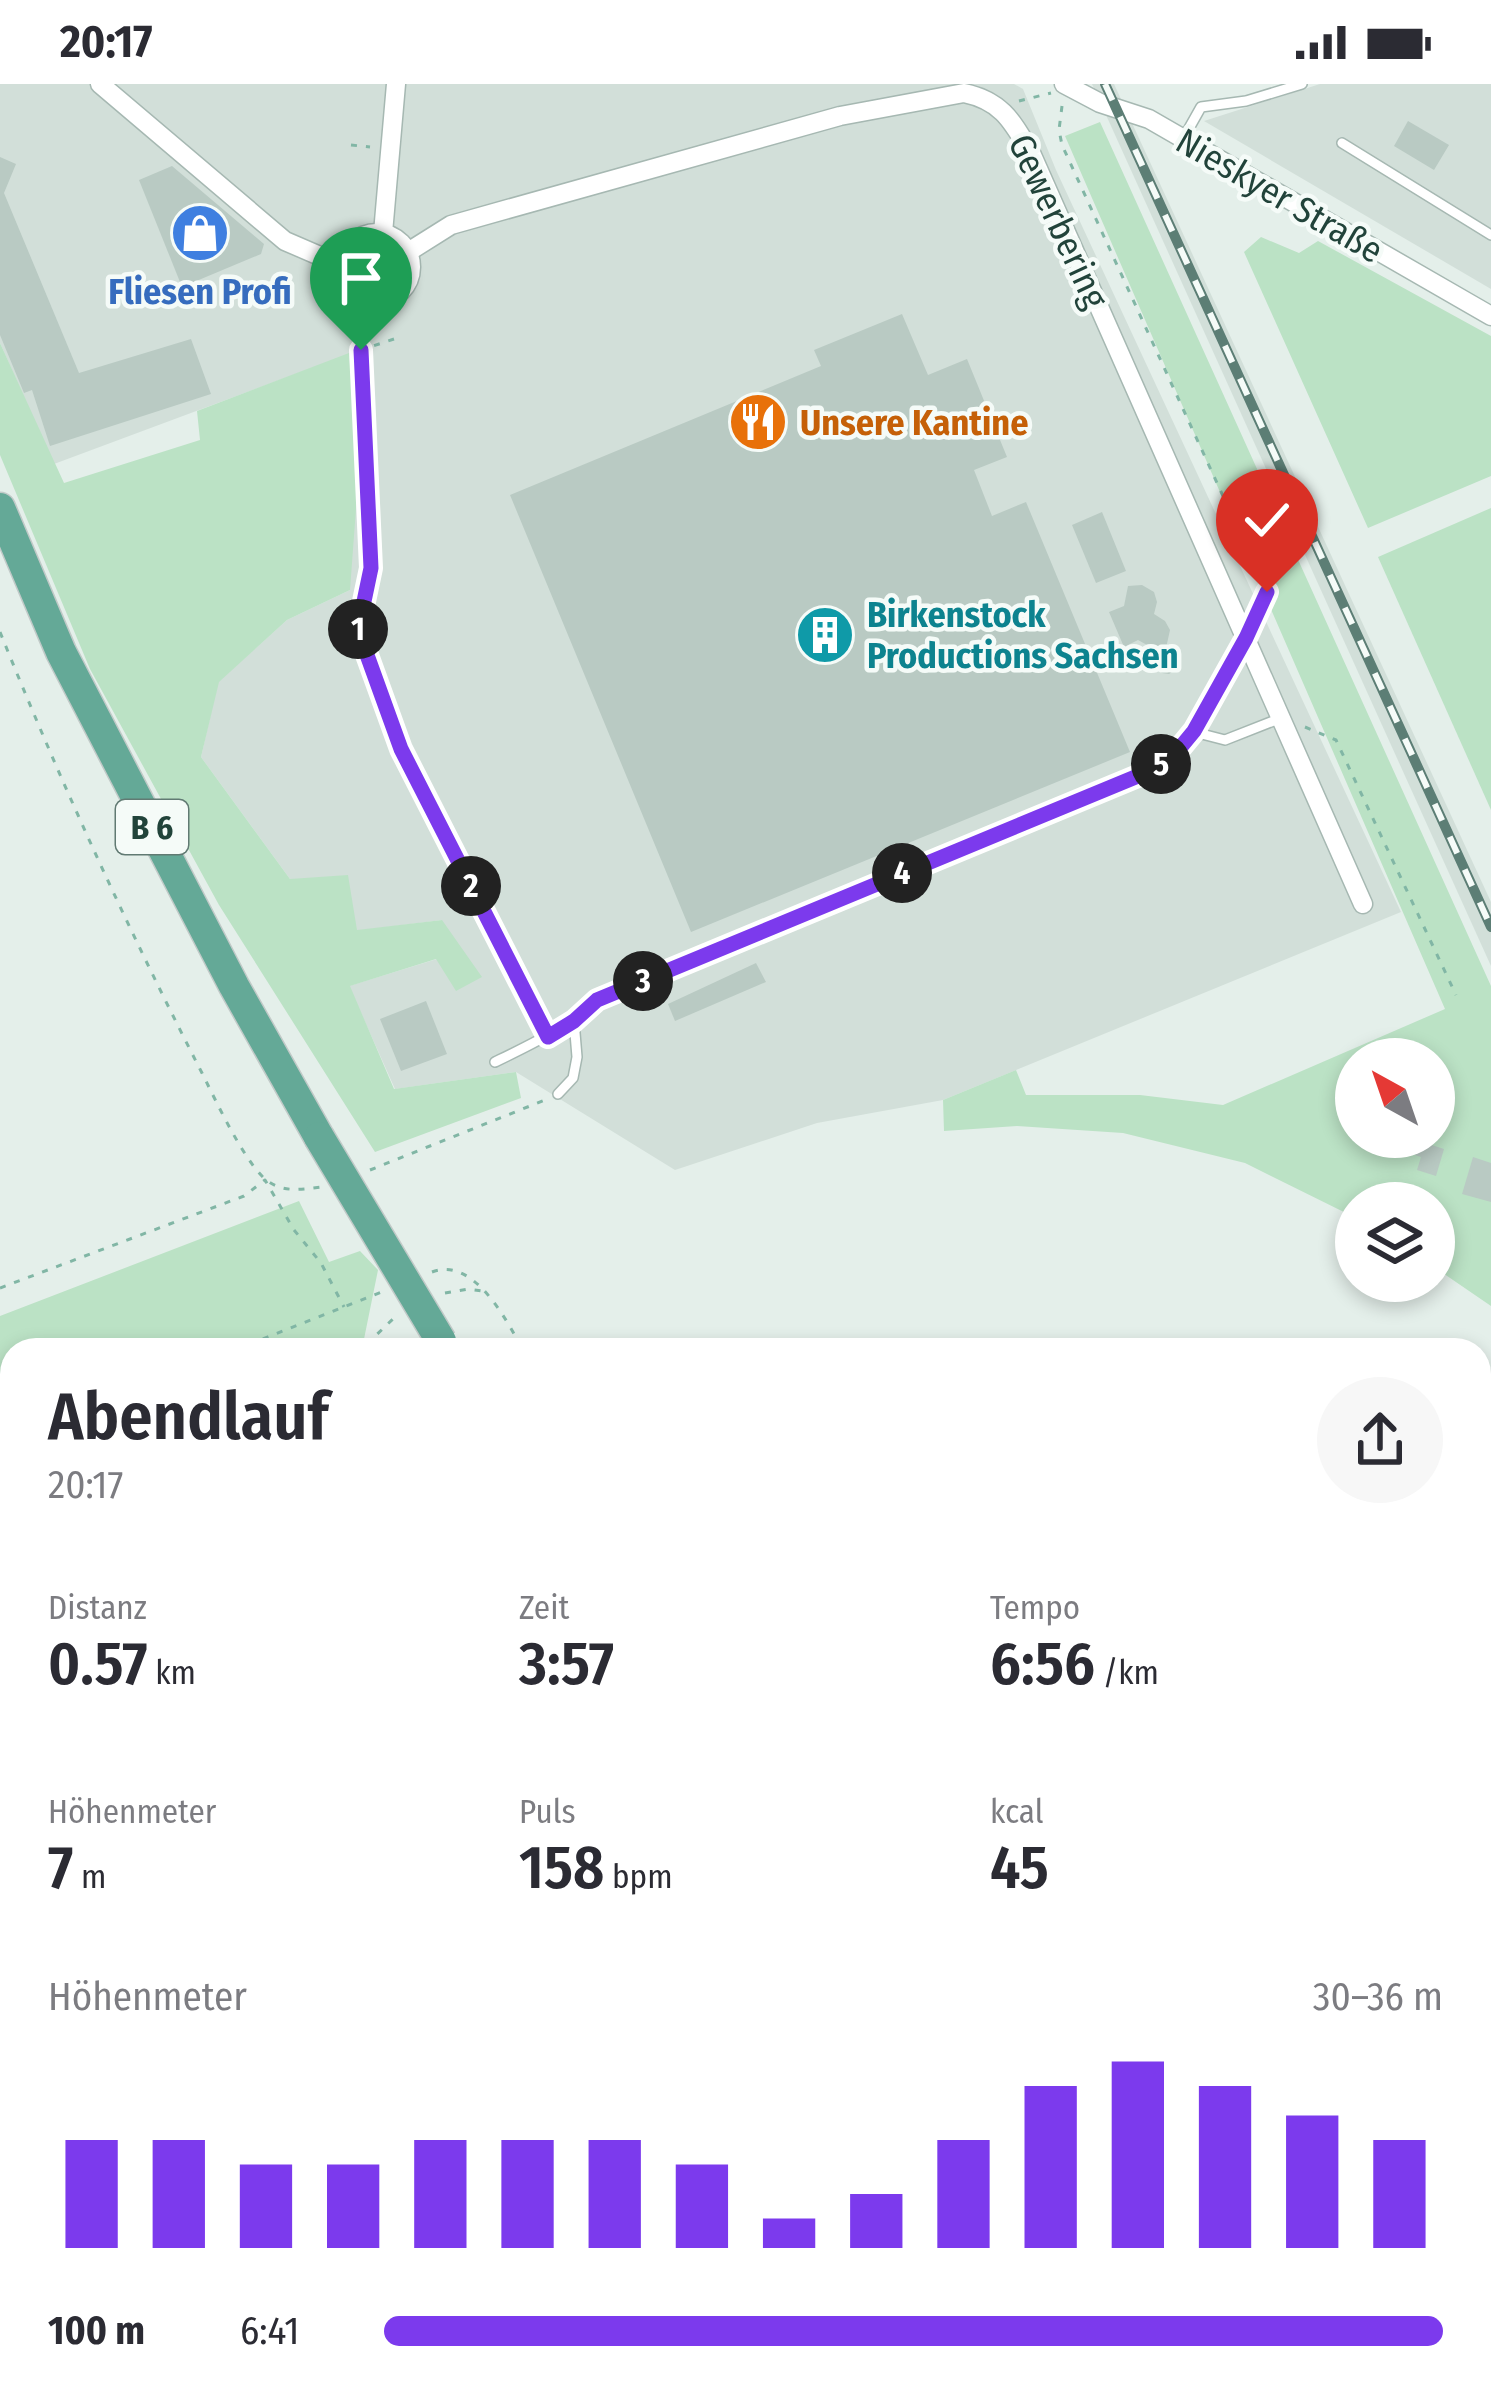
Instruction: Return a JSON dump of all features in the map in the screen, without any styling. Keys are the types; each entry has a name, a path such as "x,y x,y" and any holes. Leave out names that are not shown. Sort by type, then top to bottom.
{"main road":[{"name":"B 6","path":"0,508 61,652 234,986 439,1338"}],"street":[{"path":"100,84 285,241 343,266"},
{"path":"383,233 396,84"},
{"name":"Nieskyer Straße","path":"1067,86 1149,119 1491,316"},
{"name":"Gewerbering","path":"408,252 451,225 840,116 964,93 998,106 1031,154 1363,904"},
{"path":"383,233 402,243 411,270 405,287 380,301 358,295 344,277 343,266 345,254 360,237 383,233"}],"lane":[{"path":"1183,139 1201,107 1246,101 1302,84"},
{"path":"1342,142 1491,235"},
{"path":"495,1062 548,1037 597,1000 1150,771 1175,754 1194,731 1246,638"},
{"path":"1194,731 1225,740 1281,718"},
{"path":"558,1094 573,1078 577,1057 574,1021"}],"path":[{"path":"998,106 1067,86"},
{"path":"1067,86 1059,130 1062,145 1267,592 1246,638"},
{"path":"394,339 361,350 371,568 358,630 401,749 548,1037"},
{"path":"1281,718 1336,740 1456,995"},
{"path":"0,1288 244,1196 265,1180 294,1230 321,1263 344,1307"},
{"path":"422,1276 442,1268 456,1271 487,1292 517,1338"},
{"path":"265,1338 383,1292"}],"shaded area":[{"path":"0,84 1014,84 1023,89 1056,170 1401,912 943,1100 817,1123 675,1170 516,1072 395,1089 349,986 437,959 442,920 356,931 290,879 201,757 218,682 287,620 350,590 349,354 54,464 0,343"},
{"path":"1092,84 1114,84 1491,902 1491,966"},
{"path":"1320,84 1491,84 1491,289 1204,121"}],"green space":[{"path":"1100,122 1491,986 1491,1306 1455,1281 1455,1182 1335,1182 1335,1208 1245,1163 1123,1133 1017,1126 944,1131 943,1100 1016,1070 1026,1095 1140,1095 1223,1105 1335,1057 1335,1158 1455,1158 1455,1038 1378,1038 1445,1009 1065,136"},
{"path":"1261,237 1299,253 1318,241 1491,336 1491,476 1368,528 1244,252"},
{"path":"378,246 393,253 400,268 393,283 378,290 363,283 356,268 363,253"},
{"path":"0,343 64,483 200,440 197,411 349,353 359,468 350,590 287,620 219,682 201,757 290,879 348,875 357,930 442,920 482,977 456,991 436,959 350,986 394,1089 516,1072 521,1098 375,1152 219,905 90,669 0,455"},
{"path":"1491,508 1491,810 1378,557"},
{"path":"299,1201 329,1262 360,1251 378,1270 364,1338 0,1338 0,1316"}],"building":[{"path":"1408,121 1449,145 1434,170 1394,146"},
{"path":"0,157 16,164 4,193 79,373 191,339 211,394 50,446 32,390 24,393 0,335"},
{"path":"172,166 264,244 261,254 182,287 139,180"},
{"name":"Birkenstock Productions Sachsen","path":"902,314 928,375 967,359 1007,457 974,470 992,516 1026,502 1130,752 691,932 510,495 821,366 814,350"},
{"path":"1102,512 1126,571 1096,583 1072,525"},
{"path":"1142,585 1154,592 1154,614 1170,630 1166,648 1178,664 1169,674 1157,668 1158,651 1138,640 1124,647 1109,612 1124,606 1128,586"},
{"path":"756,963 766,982 675,1021 668,1004"},
{"path":"426,1001 447,1054 401,1071 380,1019"},
{"path":"1473,1157 1491,1163 1491,1202 1462,1194"},
{"path":"1421,1158 1441,1158 1436,1176 1417,1170"}],"railway":[{"path":"1105,84 1491,927"}],"place":[{"name":"Fliesen Profi","path":"200,233"},
{"name":"Unsere Kantine","path":"758,422"},
{"name":"Birkenstock Productions Sachsen","path":"825,635"}],"route":[{"path":"361,350 371,568 358,630 401,749 548,1037 597,1000 1150,771 1175,754 1194,731 1267,592"}]}
